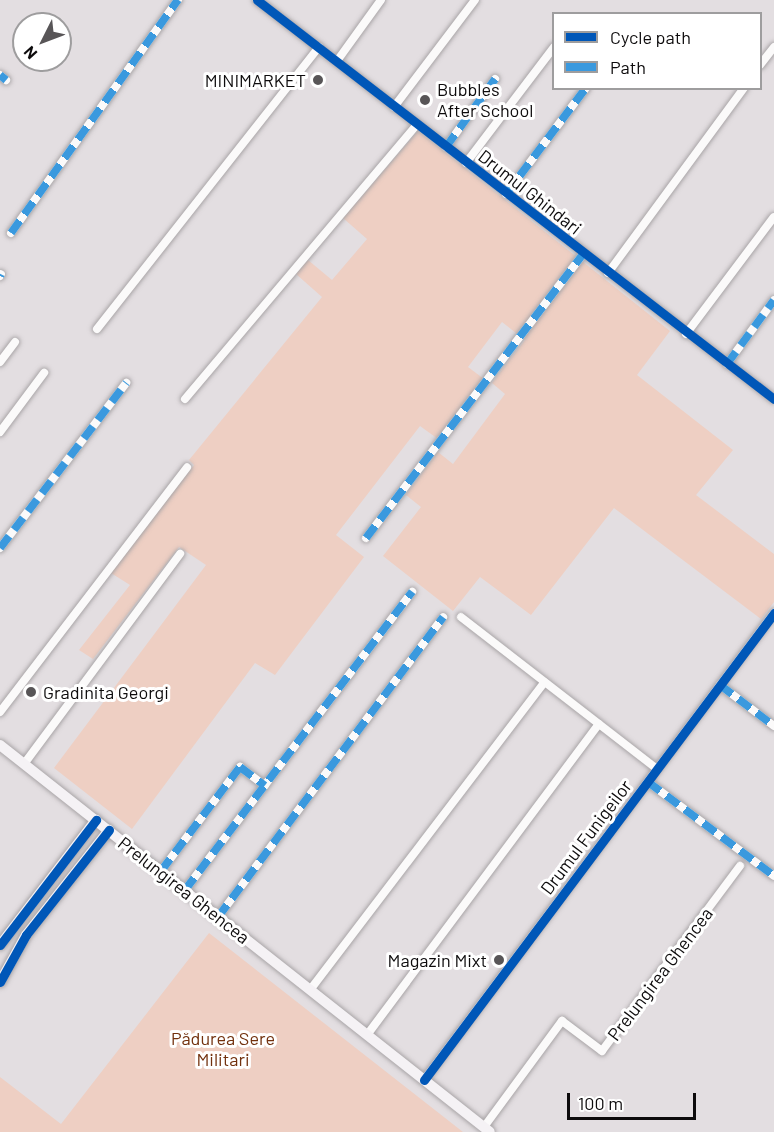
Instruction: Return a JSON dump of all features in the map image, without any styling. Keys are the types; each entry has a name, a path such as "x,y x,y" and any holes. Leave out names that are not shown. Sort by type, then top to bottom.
{"main road":[{"name":"Prelungirea Ghencea","path":"0,745 487,1130"},
{"path":"0,945 96,820"},
{"path":"0,982 26,935 109,830"}],"street":[{"path":"11,233 178,0"},
{"name":"Drumul Ghindari","path":"257,0 271,4 319,47 394,107 686,334 774,399"},
{"path":"337,61 381,0"},
{"path":"394,107 475,0"},
{"path":"97,329 319,47"},
{"path":"762,62 774,47"},
{"name":"Drumul Ghindari","path":"466,163 552,50"},
{"path":"446,147 495,80"},
{"path":"506,194 584,90"},
{"path":"608,273 743,90"},
{"path":"185,399 417,124"},
{"path":"686,334 774,217"},
{"path":"366,538 583,254"},
{"path":"727,364 774,300"},
{"path":"0,362 15,342"},
{"path":"0,432 44,373"},
{"path":"0,548 126,383"},
{"path":"0,712 187,467"},
{"path":"24,764 180,554"},
{"path":"185,891 412,592"},
{"name":"Drumul Funigeilor","path":"424,1080 774,613"},
{"path":"218,917 443,617"},
{"path":"461,617 657,769"},
{"path":"310,990 545,682"},
{"path":"720,685 773,724"},
{"path":"367,1035 599,724"},
{"path":"160,871 240,767 265,786"},
{"path":"648,782 774,876"},
{"name":"Prelungirea Ghencea","path":"487,1130 562,1021 602,1051 740,866"}],"green space":[{"path":"418,131 670,331 637,375 733,450 696,495 774,554 774,602 761,619 614,508 531,615 480,577 453,611 383,556 421,507 406,495 438,452 453,464 505,394 492,383 525,340 502,322 468,367 484,379 438,439 420,426 336,535 364,557 275,675 255,663 132,829 54,768 206,565 179,547 93,659 79,650 130,585 111,573 194,465 189,460 322,297 296,274 308,260 332,280 367,239 343,218"},
{"name":"Pădurea Sere Militari","path":"209,933 463,1132 0,1132 0,1077 61,1124"}],"marked path":[{"path":"11,233 178,0"},
{"path":"0,75 6,80"},
{"path":"446,147 495,79"},
{"path":"506,194 584,90"},
{"path":"366,538 583,254"},
{"path":"727,364 774,300"},
{"path":"0,548 126,383"},
{"path":"185,890 412,592"},
{"path":"218,917 443,617"},
{"path":"720,685 774,726"},
{"path":"161,871 240,767 265,786"},
{"path":"648,782 774,876"}],"cycle path":[{"path":"257,0 774,399"},
{"path":"424,1080 774,613"},
{"path":"0,945 96,820"},
{"path":"0,982 26,935 109,830"}],"place":[{"name":"MINIMARKET","path":"318,80"},
{"name":"Bubbles After School","path":"425,100"},
{"name":"Gradinita Georgi","path":"31,692"},
{"name":"Magazin Mixt","path":"499,960"}]}
